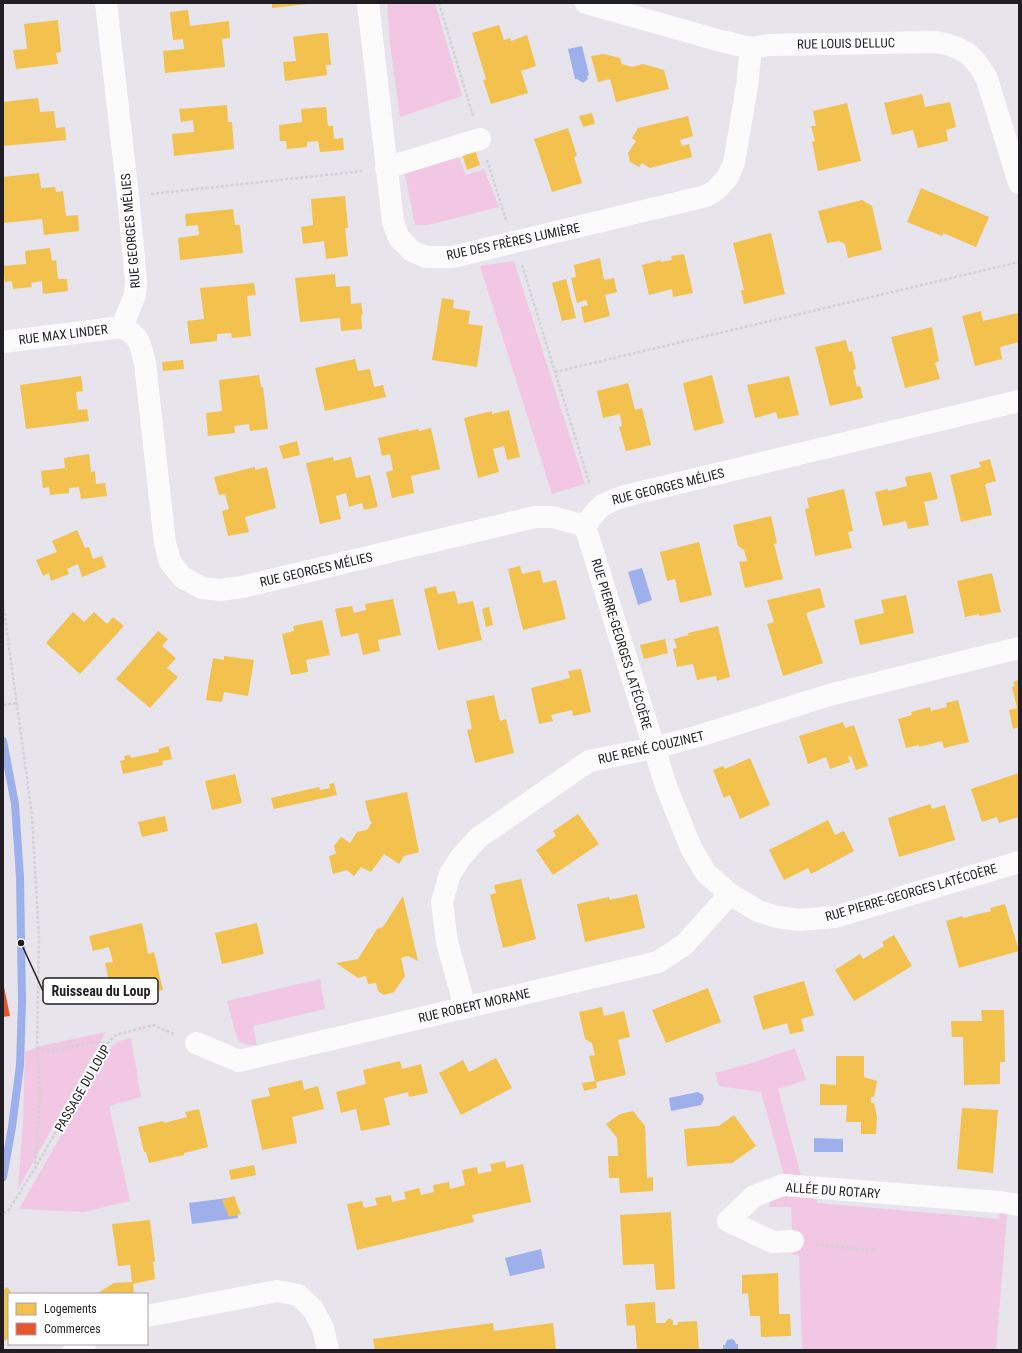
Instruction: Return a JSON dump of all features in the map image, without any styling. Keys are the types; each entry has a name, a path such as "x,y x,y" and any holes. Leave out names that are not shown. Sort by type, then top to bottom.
{"street":[{"name":"RUE GEORGES MÉLIES","path":"106,3 136,281 135,295 122,327 131,332 139,340 146,363 165,543 170,562 182,577 202,588 220,590 242,587 535,518 553,517 585,526 598,508 606,502 625,496 1019,401"},
{"name":"RUE DES FRÈRES LUMIÈRE","path":"368,3 393,222 399,238 412,251 426,257 452,257 706,196 716,190 727,178 734,163 747,86 751,48"},
{"name":"RUE LOUIS DELLUC","path":"586,3 751,48 769,45 801,44 936,42 953,45 969,54 980,65 987,79 1019,183"},
{"path":"386,168 480,139"},
{"name":"RUE MAX LINDER","path":"3,342 122,327"},
{"name":"RUE PIERRE-GEORGES LATÉCOÈRE","path":"585,526 668,793 691,848 706,873 730,894 758,911 777,917 798,920 835,917 1019,862"},
{"name":"RUE RENÉ COUZINET","path":"465,1007 448,942 442,902 450,874 461,857 478,838 589,761 654,748 702,735 829,695 1019,648"},
{"name":"RUE ROBERT MORANE","path":"196,1042 239,1061 658,962 684,945 730,894"},
{"name":"ALLÉE DU ROTARY","path":"793,1241 773,1242 728,1221 754,1196 783,1185 1000,1202 1019,1205"},
{"path":"148,1316 276,1291 298,1296 312,1309 323,1328 328,1350"},
{"path":"74,1350 83,1345"}],"path":[{"path":"128,196 386,168"},
{"path":"514,242 598,508"},
{"path":"555,372 1019,262"},
{"path":"3,603 32,815 39,939 37,1047 40,1096 35,1168"},
{"path":"4,705 17,703"},
{"name":"PASSAGE DU LOUP","path":"3,1213 8,1211 35,1168 107,1044 116,1035 153,1025 196,1042"},
{"path":"37,1047 50,1051 97,1042 107,1044"},
{"path":"793,1241 877,1251"}],"shaded area":[{"path":"387,3 435,3 462,96 400,117 390,44"},
{"path":"458,156 466,175 484,169 499,207 428,225 415,225 405,174"},
{"path":"514,261 585,484 552,494 480,266"},
{"path":"320,979 325,1009 253,1026 257,1045 248,1045 239,1041 227,1001"},
{"path":"106,1032 18,1189 23,1121 25,1052 41,1046"},
{"path":"131,1038 141,1097 109,1106 130,1201 84,1212 19,1209 112,1046 119,1041"},
{"path":"795,1048 806,1080 778,1089 801,1176 784,1175 761,1092 719,1086 715,1073 752,1063"},
{"path":"780,1195 814,1196 818,1203 999,1219 1000,1211 1007,1214 996,1350 802,1350 799,1255 793,1255 791,1207 769,1207 770,1203"}],"water":[{"path":"582,46 589,75 587,76 588,79 583,83 575,79 568,49"},
{"path":"642,568 652,600 638,605 628,572"},
{"path":"698,1092 703,1095 704,1099 701,1105 671,1111 669,1098"},
{"path":"814,1138 843,1139 843,1152 814,1152"},
{"path":"235,1197 238,1218 192,1224 189,1203"},
{"path":"541,1249 545,1268 510,1276 505,1258"},
{"path":"732,1339 736,1344 738,1344 738,1350 723,1350 723,1345 725,1345 727,1340"}],"building: Logements":[{"path":"272,3 307,3 307,4 272,8"},
{"path":"188,10 190,26 229,21 230,38 222,39 225,67 165,73 163,51 184,49 183,39 173,40 170,12"},
{"path":"58,20 61,52 56,53 58,64 16,69 13,50 27,49 24,24"},
{"path":"499,25 504,40 510,38 511,41 527,35 536,66 521,71 528,93 491,104 483,80 486,79 472,33"},
{"path":"328,33 331,65 326,65 327,75 285,81 283,62 296,61 293,37"},
{"path":"604,54 620,58 622,64 632,67 643,64 664,70 669,89 616,102 610,79 598,82 591,56"},
{"path":"922,94 925,107 950,102 956,127 946,130 948,141 918,148 913,130 892,135 884,103"},
{"path":"38,98 40,112 54,111 56,128 65,127 66,140 3,146 3,102"},
{"path":"847,103 861,161 818,171 812,142 815,141 811,126 816,126 813,111"},
{"path":"227,105 228,122 232,122 234,149 174,156 172,134 194,132 193,120 181,122 179,109"},
{"path":"326,107 328,126 333,126 334,139 343,138 344,150 320,152 318,141 307,142 307,147 287,149 286,141 280,141 279,125 302,122 301,109"},
{"path":"592,113 595,124 583,127 579,116"},
{"path":"688,116 693,136 680,140 682,146 689,144 692,157 650,168 642,163 639,167 630,162 628,153 636,141 632,138 638,128"},
{"path":"568,128 577,156 574,157 582,183 552,192 534,139"},
{"path":"475,150 480,165 467,170 462,154"},
{"path":"39,173 41,188 55,187 56,192 63,191 66,216 78,215 79,231 44,235 42,219 4,223 3,177"},
{"path":"921,188 989,217 976,247 943,233 942,236 907,222"},
{"path":"345,196 348,228 345,228 348,256 326,259 324,241 303,244 301,227 313,225 311,199"},
{"path":"862,200 872,206 882,250 848,258 845,244 839,241 827,243 818,211"},
{"path":"233,209 235,225 240,225 243,253 180,260 178,238 199,235 198,225 186,226 185,214"},
{"path":"771,233 785,294 744,304 741,290 744,290 733,243"},
{"path":"50,248 52,261 56,260 58,279 67,279 68,291 43,294 42,281 31,283 32,287 13,289 12,281 5,282 3,266 26,264 25,251"},
{"path":"684,254 693,293 673,297 672,289 649,295 642,265 661,260 661,262 672,260 671,256"},
{"path":"600,258 604,280 614,278 617,292 605,295 610,316 584,323 581,307 588,305 586,300 577,303 571,278 576,277 574,265"},
{"path":"335,274 336,287 350,286 351,304 361,303 363,315 361,315 362,329 341,331 340,318 300,322 295,278"},
{"path":"566,279 576,318 562,321 552,283"},
{"path":"254,283 256,295 247,296 251,336 232,338 231,333 217,334 217,341 190,344 187,321 204,319 200,288"},
{"path":"442,298 454,300 453,308 470,311 468,324 483,326 477,367 432,360"},
{"path":"981,311 983,321 1018,313 1019,342 1000,347 1002,359 975,366 962,316"},
{"path":"932,327 939,361 935,363 940,379 905,388 891,337"},
{"path":"846,340 849,352 852,351 856,369 853,370 857,387 860,386 863,398 830,406 815,347"},
{"path":"355,359 358,371 370,369 374,387 383,385 386,397 325,411 315,368"},
{"path":"183,360 184,369 163,371 162,362"},
{"path":"259,375 261,387 263,387 268,429 250,431 249,424 234,426 235,433 208,436 206,413 222,411 219,380"},
{"path":"712,375 724,423 694,431 683,383"},
{"path":"81,376 83,391 76,392 78,410 87,409 89,421 26,429 20,385"},
{"path":"789,376 799,415 778,419 776,412 755,418 747,385"},
{"path":"628,383 635,410 642,408 651,445 626,451 619,427 622,426 620,414 603,418 597,391"},
{"path":"509,410 520,457 507,460 504,446 493,449 499,472 478,478 464,418 492,411 492,414"},
{"path":"431,428 440,469 411,476 414,493 392,498 386,472 393,470 390,454 382,456 378,438 418,429 419,431"},
{"path":"297,441 300,455 283,459 279,446"},
{"path":"89,454 91,472 95,471 96,484 105,483 107,496 81,499 79,487 69,488 69,493 50,495 49,487 43,488 41,471 65,468 64,458"},
{"path":"333,457 334,461 351,457 356,478 370,475 378,507 364,510 362,503 349,507 346,493 336,496 341,519 320,524 306,463"},
{"path":"990,459 996,481 985,484 992,515 961,522 950,475 981,467 979,462"},
{"path":"255,467 255,470 267,467 276,508 245,517 249,532 228,536 222,511 229,509 225,494 219,495 214,477"},
{"path":"931,472 938,499 924,502 929,525 908,529 906,521 883,526 875,492 888,489 888,491 907,486 905,477"},
{"path":"844,489 853,531 848,532 852,548 815,556 805,509 809,508 807,498"},
{"path":"771,516 777,543 774,544 783,579 745,588 739,562 747,561 744,550 738,546 733,525"},
{"path":"77,530 85,548 89,547 93,559 102,556 106,567 82,577 78,564 67,569 69,574 51,581 49,573 43,576 36,560 57,552 52,541"},
{"path":"699,542 712,595 680,603 675,579 667,581 660,552"},
{"path":"520,566 522,574 540,570 543,583 556,580 566,619 523,630 508,569"},
{"path":"992,573 1001,612 965,617 957,581"},
{"path":"436,586 438,594 455,591 458,604 473,601 482,640 438,650 424,589"},
{"path":"820,588 825,607 806,613 823,663 783,676 767,624 774,622 767,600"},
{"path":"906,595 914,633 860,645 854,620 884,613 881,600"},
{"path":"393,599 401,635 378,640 380,651 363,655 358,633 341,637 335,609 352,606 354,613 366,610 365,604"},
{"path":"489,607 493,625 486,627 482,609"},
{"path":"73,612 84,622 94,612 107,624 113,617 124,626 80,674 46,643"},
{"path":"322,620 330,655 306,660 308,672 291,675 282,634 294,631 293,626"},
{"path":"718,626 730,677 717,681 716,676 697,680 693,664 677,667 673,649 677,648 674,639 689,635 688,633"},
{"path":"158,631 168,639 162,646 176,658 167,668 178,677 150,708 116,679"},
{"path":"665,639 668,653 644,659 640,645"},
{"path":"224,656 254,660 248,696 224,692 222,702 206,700 213,658 224,660"},
{"path":"581,669 591,712 573,716 572,710 551,715 553,721 539,724 531,688 570,678 568,671"},
{"path":"1019,680 1019,727 1013,729 1009,710 1017,708 1012,687 1015,686 1013,682"},
{"path":"494,695 500,721 506,719 514,753 475,763 467,730 472,729 466,701"},
{"path":"958,700 969,742 944,748 942,741 919,747 919,745 906,748 898,719 912,715 911,712 930,707 931,711 947,707 946,703"},
{"path":"843,722 845,728 854,725 868,766 856,770 851,756 848,757 850,762 830,769 826,757 808,764 799,736"},
{"path":"169,746 172,759 162,761 163,765 123,774 120,761 125,760 124,756 130,755 131,758 159,752 158,749"},
{"path":"750,758 770,805 740,819 730,795 724,798 713,770 723,766 725,769"},
{"path":"1019,773 1019,817 999,823 997,817 982,822 971,789"},
{"path":"235,774 242,803 212,810 205,781"},
{"path":"334,783 337,795 274,809 271,798 319,787 320,790 330,788 329,784"},
{"path":"407,792 419,852 404,856 399,864 384,854 371,872 361,867 354,876 347,870 333,874 329,856 336,854 334,846 341,837 350,843 357,832 367,830 372,822 370,821 365,801"},
{"path":"930,804 932,809 945,805 955,840 899,857 888,818"},
{"path":"578,814 599,844 553,875 536,850 556,836 553,831"},
{"path":"165,816 168,831 142,837 138,822"},
{"path":"828,820 835,835 844,831 854,851 811,874 808,868 784,880 769,850"},
{"path":"521,879 536,939 503,948 490,895 496,893 494,885"},
{"path":"637,894 645,928 585,942 577,904 609,897 610,900"},
{"path":"403,896 418,961 408,956 401,958 405,976 394,992 384,995 378,991 376,983 368,984 366,976 358,978 336,963 358,959 377,929 383,927"},
{"path":"1005,904 1019,951 959,968 946,921 962,916 963,918 991,911 990,908"},
{"path":"142,923 148,954 154,952 163,990 146,993 143,980 130,982 131,991 112,996 105,963 113,962 109,947 93,951 89,936"},
{"path":"257,923 264,954 222,964 215,933"},
{"path":"894,935 912,966 854,1001 835,970 860,954 863,959 884,946 882,942"},
{"path":"804,981 814,1015 801,1019 804,1031 790,1034 787,1023 763,1030 753,996"},
{"path":"708,988 721,1022 666,1043 652,1010"},
{"path":"602,1007 604,1016 624,1011 630,1037 618,1040 626,1075 596,1082 597,1088 584,1091 582,1083 595,1081 589,1056 595,1055 592,1043 585,1039 579,1012"},
{"path":"981,1010 1004,1010 1005,1062 1000,1062 1000,1084 964,1085 963,1037 952,1037 951,1021 982,1021"},
{"path":"836,1056 864,1056 864,1077 877,1081 874,1097 871,1097 871,1103 874,1103 877,1117 876,1134 861,1134 861,1122 846,1122 847,1105 820,1105 820,1084 836,1085"},
{"path":"496,1058 512,1088 461,1115 439,1073 463,1060 469,1072"},
{"path":"400,1061 402,1069 421,1064 428,1093 409,1097 408,1092 384,1098 390,1125 361,1131 356,1109 341,1113 336,1092 366,1084 363,1070"},
{"path":"302,1080 304,1090 318,1086 324,1109 292,1117 297,1143 262,1150 251,1100 270,1096 268,1088"},
{"path":"962,1108 998,1110 993,1173 957,1169"},
{"path":"199,1109 208,1147 184,1153 184,1155 149,1163 146,1152 144,1152 138,1127 163,1121 164,1123 187,1117 185,1112"},
{"path":"633,1111 645,1126 647,1178 653,1177 653,1191 620,1193 619,1178 609,1178 608,1156 618,1156 617,1138 606,1124 620,1114"},
{"path":"734,1115 756,1146 732,1163 687,1166 684,1129 719,1126"},
{"path":"505,1161 506,1168 523,1164 531,1202 472,1215 474,1222 357,1250 347,1204 362,1201 364,1208 377,1205 375,1198 391,1195 392,1202 406,1199 404,1192 419,1188 421,1195 434,1192 433,1185 449,1182 450,1189 465,1185 462,1170 477,1167 478,1174 492,1171 490,1164"},
{"path":"254,1165 256,1175 231,1180 229,1170"},
{"path":"234,1196 241,1214 229,1217 222,1200"},
{"path":"671,1212 675,1289 656,1290 654,1264 623,1265 620,1215"},
{"path":"150,1220 155,1262 153,1262 155,1279 133,1284 134,1293 98,1293 114,1283 132,1282 130,1265 118,1266 112,1224"},
{"path":"778,1273 779,1314 790,1314 791,1336 761,1337 760,1316 750,1316 748,1293 742,1294 742,1275"},
{"path":"7,1287 11,1293 8,1293 8,1338 3,1342 3,1290"},
{"path":"655,1302 656,1323 665,1323 668,1319 673,1321 673,1325 678,1325 678,1322 697,1321 699,1350 637,1350 635,1325 627,1326 625,1304"},
{"path":"493,1323 494,1331 553,1323 556,1350 375,1350 373,1339"}],"building: Commerces":[{"path":"3,982 10,1016 3,1017"}],"waterway":[{"path":"3,741 15,804 20,877 22,1002 20,1065 12,1127 3,1177"}],"place":[{"name":"Ruisseau du Loup","path":"21,943"}]}
